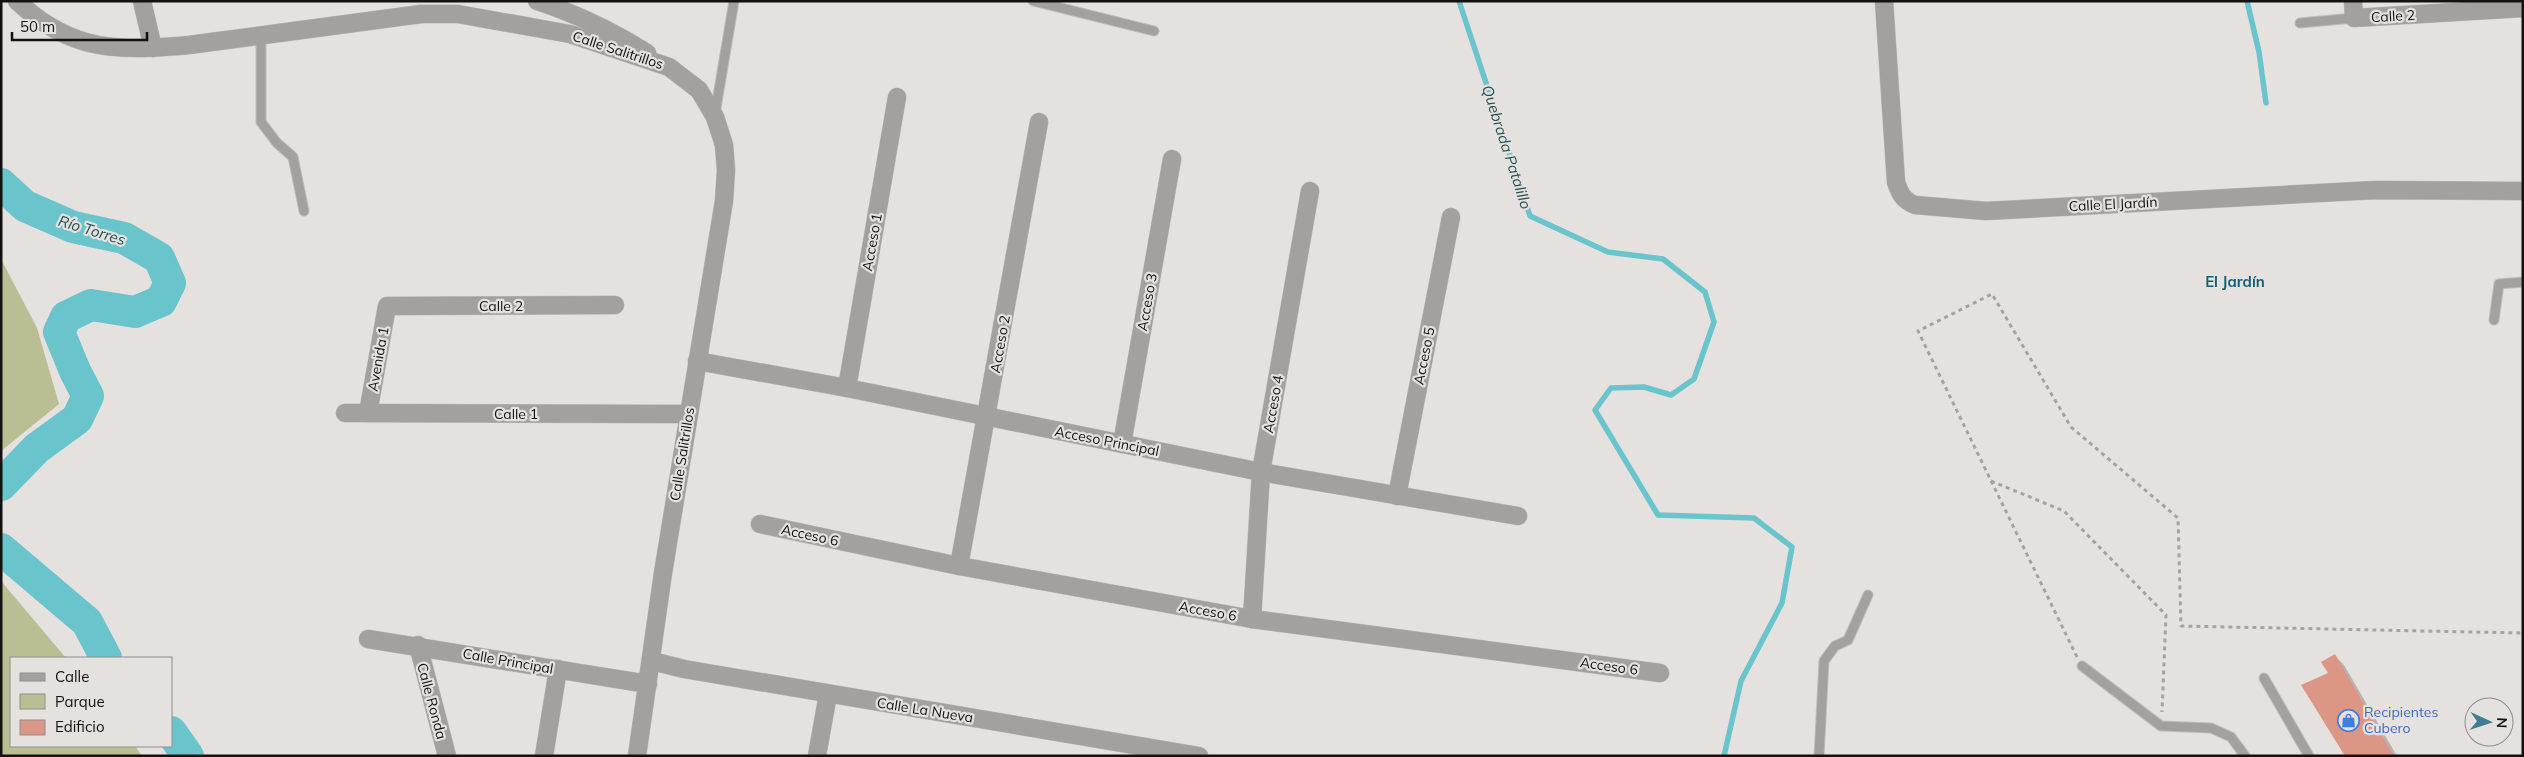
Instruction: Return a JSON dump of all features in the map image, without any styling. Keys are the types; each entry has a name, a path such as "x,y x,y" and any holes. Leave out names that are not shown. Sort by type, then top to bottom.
{"street":[{"path":"142,1 153,48"},
{"path":"537,1 569,11 612,30 669,67"},
{"name":"Calle El Jardín","path":"1884,1 1896,182 1900,193 1906,201 1915,205 1986,211 2376,190 2523,191"},
{"name":"Calle Salitrillos","path":"20,4 56,32 84,42 106,46 153,48 421,14 458,14 570,34 669,67 699,90 714,117 724,145 726,170 724,201 688,414 637,756"},
{"name":"Calle 2","path":"2353,10 2523,8"},
{"name":"Acceso 1","path":"847,388 897,97"},
{"name":"Acceso 2","path":"959,566 1039,122"},
{"name":"Acceso 3","path":"1122,444 1172,159"},
{"name":"Acceso 4","path":"1252,619 1261,472 1310,191"},
{"name":"Acceso 5","path":"1397,496 1451,216"},
{"name":"Calle 2","path":"388,306 615,305"},
{"name":"Avenida 1","path":"368,413 388,306"},
{"name":"Acceso Principal","path":"697,361 847,388 1261,472 1518,516"},
{"name":"Calle 1","path":"345,413 688,414"},
{"name":"Acceso 6","path":"760,524 959,566 1252,619 1660,673"},
{"name":"Calle Principal","path":"368,639 418,645 648,684"},
{"name":"Calle Ronda","path":"418,645 447,756"},
{"name":"Calle La Nueva","path":"652,661 684,669 1199,756"},
{"path":"544,756 558,669"},
{"path":"817,756 828,694"}],"lane":[{"path":"714,117 734,1"},
{"path":"1033,1 1154,31"},
{"path":"2300,23 2353,10"},
{"path":"261,35 261,122 277,143 293,157 304,211"},
{"path":"2494,320 2499,284 2523,282"},
{"path":"1820,756 1824,661 1835,646 1848,640 1868,595"},
{"path":"2082,666 2161,726 2211,728 2231,738 2245,756"},
{"path":"2264,678 2309,756"}],"path":[{"path":"2082,666 1918,331 1992,294 2071,427 2178,518 2181,626 2523,633"},
{"path":"1991,481 2064,510 2166,615 2161,726"}],"green space":[{"path":"1,259 37,328 59,404 1,451"},
{"path":"1,581 65,657 10,657 10,747 136,747 142,756 1,756"}],"building":[{"name":"Recipientes Cubero","path":"2335,654 2394,756 2345,756 2301,685 2328,673 2321,662"}],"waterway":[{"name":"Quebrada Patalillo","path":"1459,1 1530,216 1608,252 1663,259 1705,292 1714,322 1694,379 1671,395 1644,387 1611,388 1595,410 1658,515 1754,518 1792,547 1782,603 1741,681 1724,756"},
{"path":"2247,1 2259,52 2266,103"},
{"name":"Río Torres","path":"1,184 25,206 73,227 124,238 159,258 170,283 161,301 135,312 91,305 66,317 59,332 75,371 88,396 77,419 37,448 1,485"},
{"name":"Río Torres","path":"1,549 87,622 105,657"},
{"name":"Río Torres","path":"172,733 188,756"}],"place":[{"name":"Recipientes Cubero","path":"2348,720"}],"district":[{"name":"El Jardín","path":"2235,281"}]}
